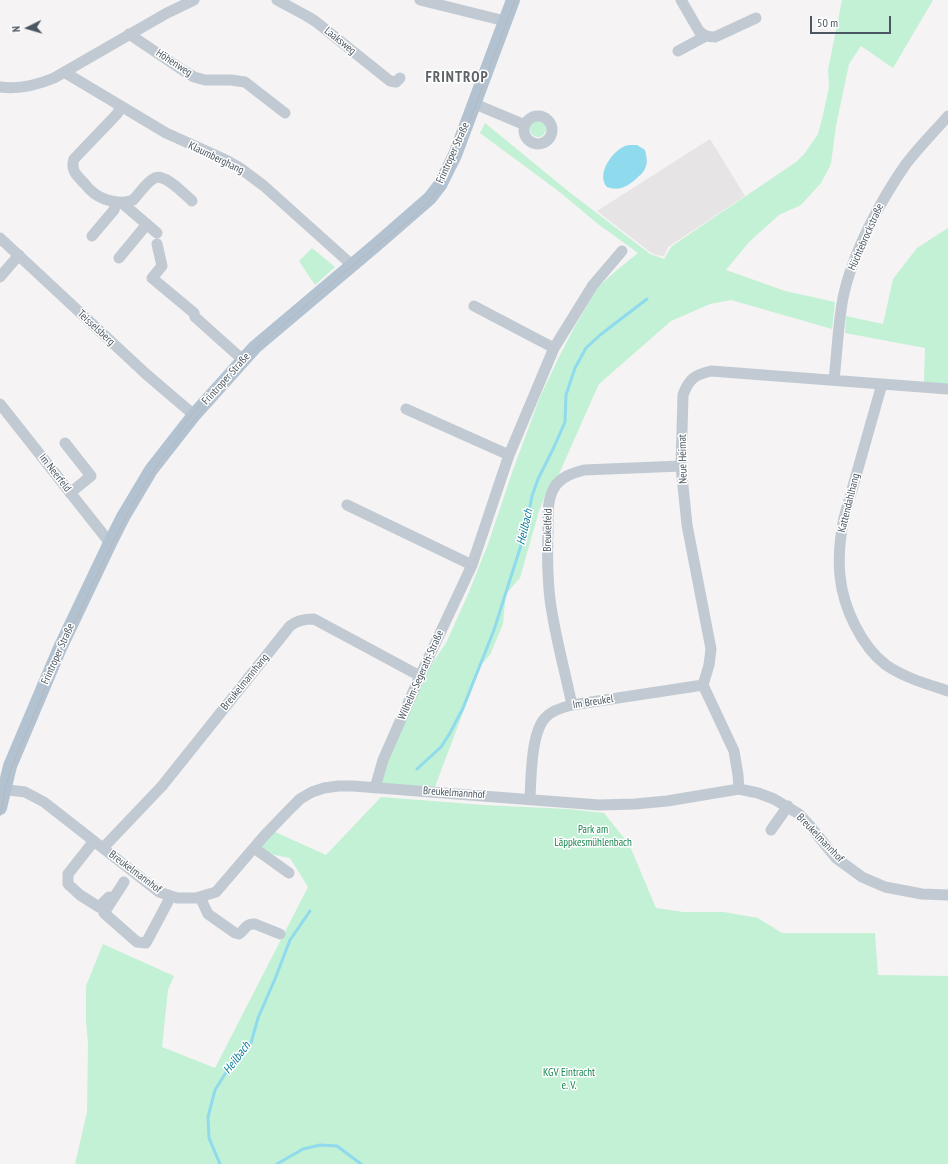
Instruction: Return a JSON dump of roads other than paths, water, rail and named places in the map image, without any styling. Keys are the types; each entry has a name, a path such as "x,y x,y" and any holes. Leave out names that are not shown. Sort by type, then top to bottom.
{"main road":[{"name":"Frintroper Straße","path":"0,808 1,791 10,766 82,601 126,512 151,470 194,415 255,347 419,209 434,193 448,172 455,155 513,0"}],"street":[{"path":"0,87 14,88 34,85 54,78 167,13 194,0"},
{"name":"Laaksweg","path":"278,0 314,21 390,81 396,82 400,78"},
{"path":"420,0 505,21"},
{"path":"680,0 699,31 706,36 715,37 756,18"},
{"name":"Höhenweg","path":"130,34 194,77 206,80 231,80 245,82 285,113"},
{"path":"678,51 706,36"},
{"name":"Klaumberghang","path":"64,72 166,133 226,160 253,177 352,265"},
{"path":"475,104 525,124"},
{"path":"121,106 117,114 75,157 73,164 75,174 93,193 100,197 119,203 147,224 157,238 162,266 152,278 194,313 195,317 243,360"},
{"name":"Hüchtebrockstraße","path":"834,380 843,297 859,249 891,186 907,163 948,116"},
{"path":"92,236 119,203 133,200 152,179 158,177 167,180 192,201"},
{"path":"119,258 147,224"},
{"name":"Teisselsberg","path":"0,238 146,374 194,415"},
{"name":"Wilhelm-Segerath-Straße","path":"375,788 383,760 420,676 472,565 509,455 554,348 593,285 622,251"},
{"path":"0,277 19,255"},
{"path":"474,306 554,348"},
{"name":"Neue Heimat","path":"703,685 709,665 711,650 687,525 681,466 683,395 687,385 694,377 711,371 948,389"},
{"name":"Kattendahlhang","path":"882,384 840,536 840,577 851,617 861,637 874,653 886,665 902,675 948,691"},
{"name":"Im Neerfeld","path":"0,404 110,543"},
{"path":"406,409 509,455"},
{"path":"65,443 91,476 70,493"},
{"name":"Breukelfeld","path":"572,705 552,617 549,582 548,519 549,503 554,486 573,472 584,470 681,466"},
{"path":"347,505 472,565"},
{"name":"Breukelmannhang","path":"103,848 162,786 290,626 294,623 305,619 314,619 420,676"},
{"path":"703,685 734,750 739,789"},
{"name":"Im Breukel","path":"530,799 535,738 538,727 550,714 563,707 572,705 703,685"},
{"name":"Breukelmannhof","path":"1,791 16,790 25,792 44,802 159,892 177,898 196,898 216,892 254,848 300,799 312,792 338,786 599,805 667,801 739,789 758,793 788,806 799,814 836,858 862,877 885,887 922,894 948,894"},
{"path":"771,830 788,806"},
{"path":"94,841 68,874 68,884 80,896 99,907 134,872"},
{"path":"254,848 289,873"},
{"path":"124,882 104,912 137,942 146,943 171,896"},
{"path":"200,897 208,914 235,933 239,934 250,924 255,924 280,934"}],"water":[{"path":"627,145 637,145 645,150 647,162 644,170 632,182 624,187 616,189 607,187 603,177 606,165 610,159 623,147"}],"waterway":[{"name":"Heilbach","path":"417,769 441,747 450,733 463,708 494,630 524,536 532,496 538,479 565,422 566,395 575,368 586,348 600,335 647,299"},
{"name":"Heilbach","path":"220,1164 209,1138 208,1117 215,1090 232,1063 251,1043 258,1018 290,940 310,911"},
{"path":"277,1164 303,1149 320,1145 337,1146 361,1164"}],"tram line":[{"path":"0,816 6,785 12,766 63,647 132,505 168,451 253,351 359,260 410,220 428,203 441,186 457,155 515,0"},
{"path":"175,435 203,401"}],"district":[{"name":"FRINTROP","path":"457,78"}],"park label":[{"name":"Park am Läppkesmühlenbach","path":"593,836"},
{"name":"KGV Eintracht e. V.","path":"569,1079"}]}
